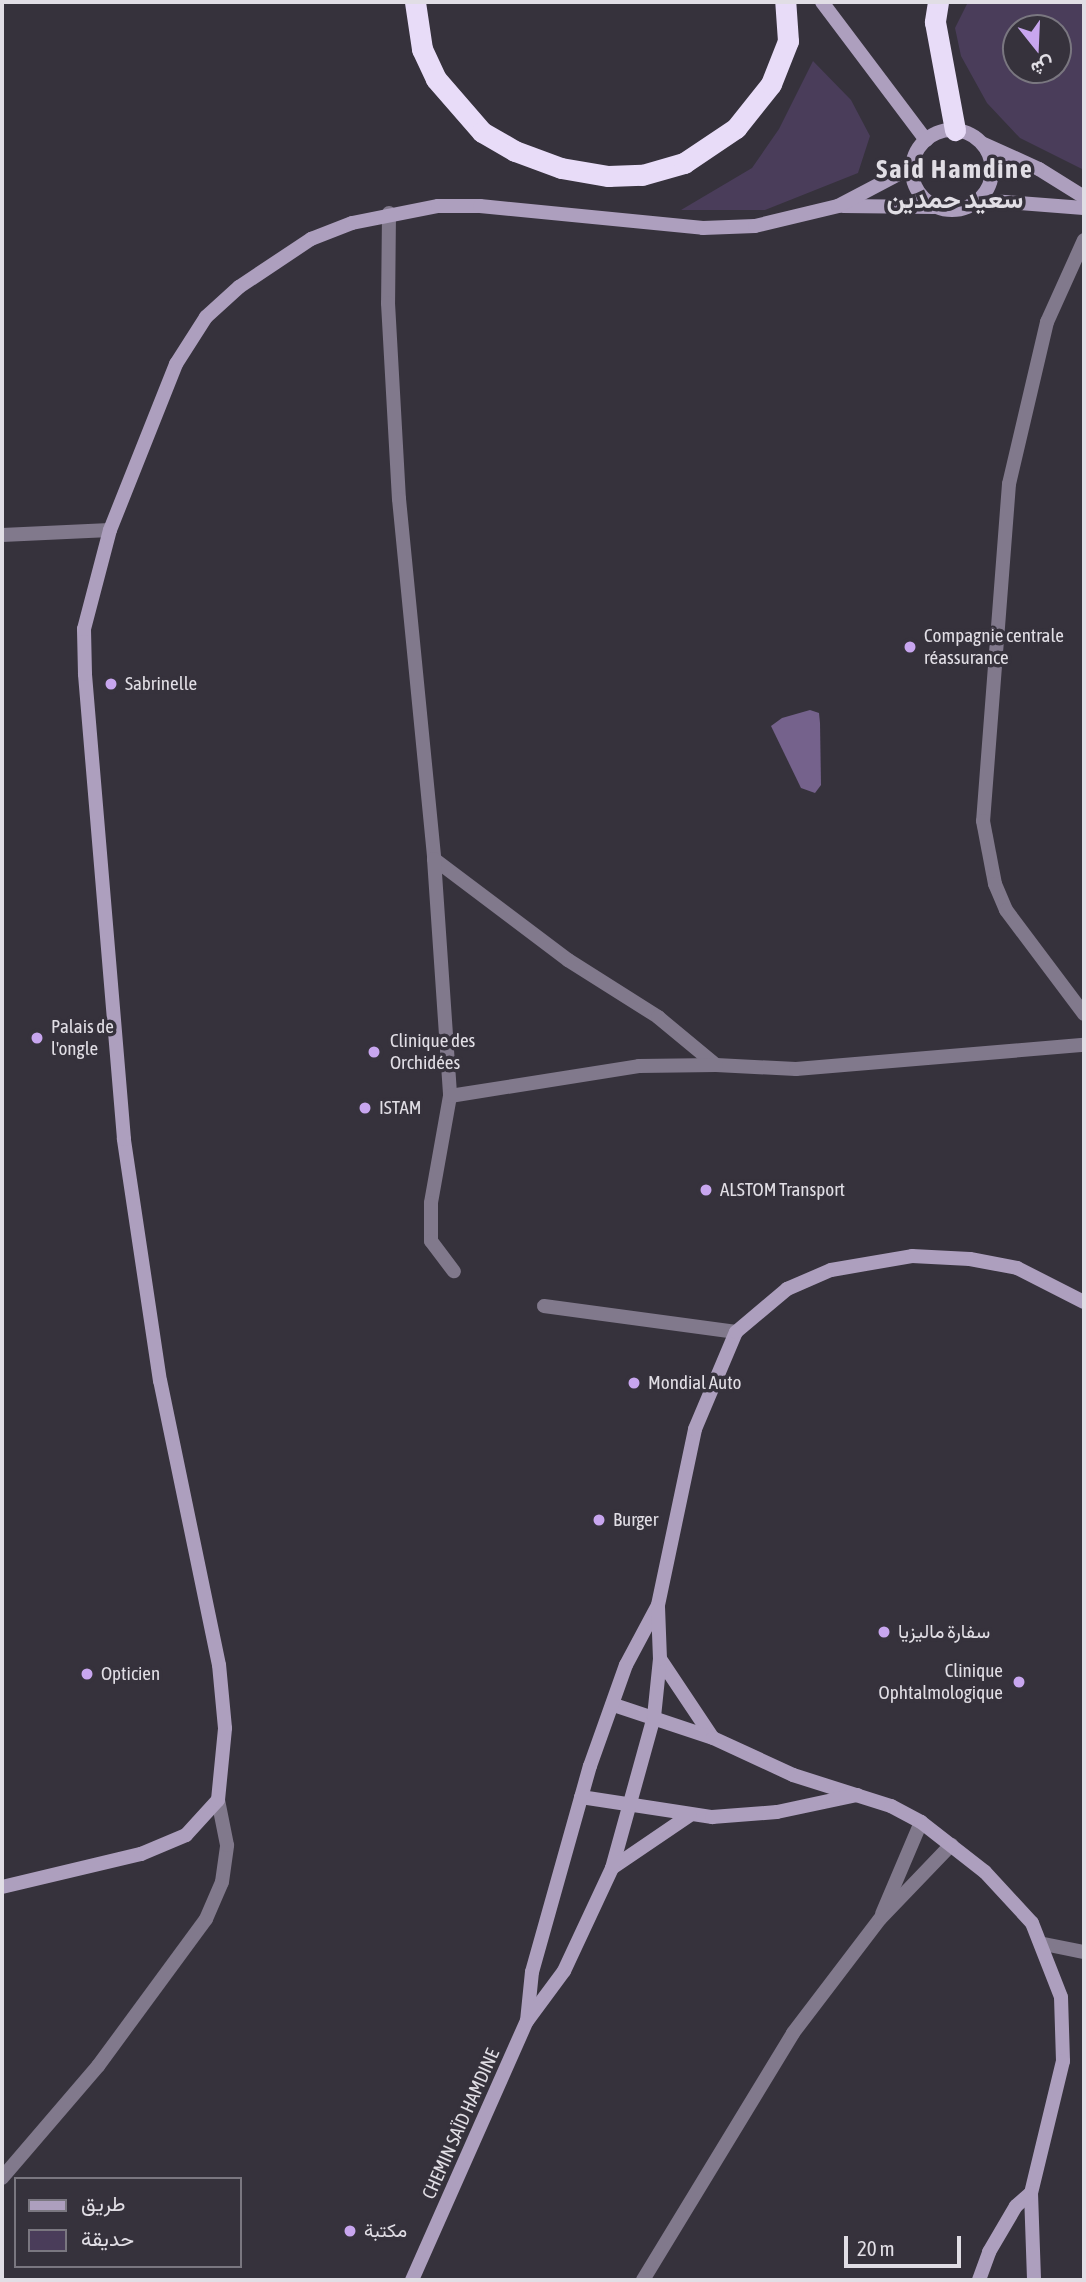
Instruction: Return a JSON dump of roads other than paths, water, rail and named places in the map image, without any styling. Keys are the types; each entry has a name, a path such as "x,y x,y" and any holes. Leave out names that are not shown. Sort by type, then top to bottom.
{"highway":[{"path":"415,2 422,49 436,79 482,132 515,151 561,168 608,176 642,175 684,163 736,128 771,85 788,41 785,2"},
{"path":"938,2 935,22 955,130"}],"main road":[{"path":"822,2 926,140"},
{"path":"838,206 912,167 926,140 955,130 1051,175 1084,197"},
{"path":"2,1887 141,1854 186,1835 218,1800 225,1728 219,1665 190,1537 144,1283 108,982 84,629 110,530 176,364 206,317 239,287 311,239 389,213 480,206 703,228 755,226 838,206 960,209 979,200 987,191 992,166 983,144"},
{"path":"912,167 918,192 937,207"},
{"path":"979,200 1084,208"},
{"path":"527,2021 565,1971 612,1868 632,1803 654,1717 660,1659 658,1605 695,1429 736,1332 787,1289 831,1270 912,1256 970,1259 1017,1268 1084,1302"},
{"path":"527,2021 532,1972 581,1797 626,1665 658,1605"},
{"path":"660,1659 713,1738"},
{"path":"614,1705 713,1738 793,1775 858,1794 921,1822 985,1872 1032,1923 1044,1944 1061,1997 1063,2061 1031,2193 1034,2280"},
{"path":"581,1797 632,1803 690,1815 776,1812 858,1794"},
{"path":"612,1868 690,1815"},
{"name":"CHEMIN SAÏD HAMDINE","path":"412,2280 527,2021"},
{"path":"979,2280 989,2252 1016,2206 1031,2193"}],"street":[{"path":"389,213 388,303 399,499 434,859 450,1096 431,1203 430,1241 454,1271"},
{"path":"1084,240 1047,322 1009,484 983,821 995,884 1006,910 1084,1014"},
{"path":"2,535 110,530"},
{"path":"434,859 568,960 658,1017 716,1065"},
{"path":"450,1096 639,1066 716,1065 796,1069 1084,1045"},
{"path":"544,1306 736,1332"},
{"path":"2,2178 98,2066 206,1919 222,1882 227,1845 218,1800"},
{"path":"880,1919 921,1822"},
{"path":"643,2280 793,2033 880,1919 951,1845"},
{"path":"1044,1944 1084,1952"}],"place":[{"name":"Compagnie centrale réassurance","path":"910,647"},
{"name":"Sabrinelle","path":"111,684"},
{"name":"Palais de l'ongle","path":"37,1038"},
{"name":"Clinique des Orchidées","path":"374,1052"},
{"name":"ISTAM","path":"365,1108"},
{"name":"ALSTOM Transport","path":"706,1190"},
{"name":"Mondial Auto","path":"634,1383"},
{"name":"Burger","path":"599,1520"},
{"name":"سفارة ماليزيا","path":"884,1632"},
{"name":"Opticien","path":"87,1674"},
{"name":"Clinique Ophtalmologique","path":"1019,1682"},
{"name":"مكتبة","path":"350,2231"}],"district":[{"name":"Said Hamdine سعيد حمدين","path":"955,185"}]}
